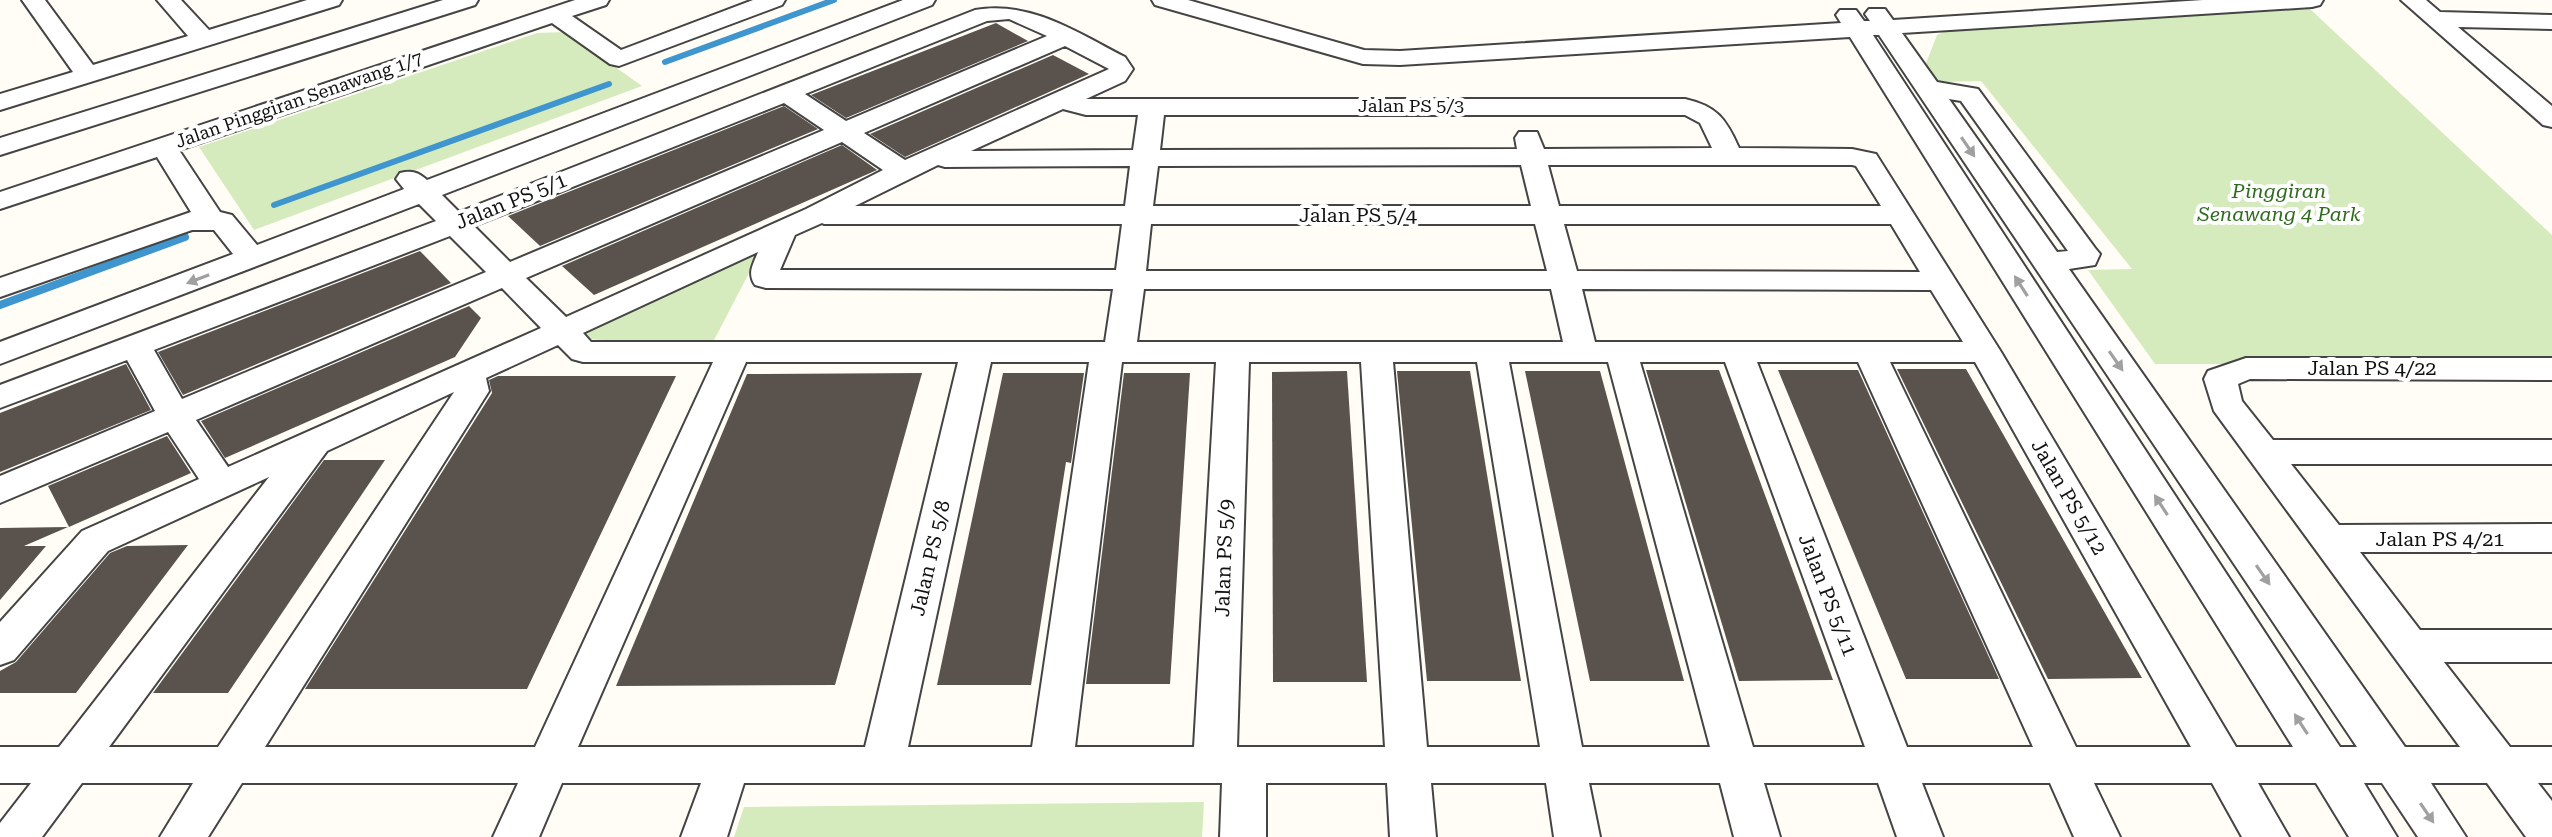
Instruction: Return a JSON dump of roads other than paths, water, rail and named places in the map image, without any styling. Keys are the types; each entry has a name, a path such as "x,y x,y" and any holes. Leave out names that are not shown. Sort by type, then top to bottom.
{"street":[{"path":"33,0 88,75"},
{"path":"168,0 205,40"},
{"path":"0,102 205,40 292,5 331,0"},
{"path":"0,147 467,0"},
{"name":"Jalan Pinggiran Senawang 1/7","path":"0,201 598,0"},
{"path":"619,59 774,0"},
{"path":"663,92 883,0"},
{"path":"0,354 246,250 663,92 924,0"},
{"path":"1163,0 1363,57 1400,58 2312,0"},
{"path":"1220,0 1343,35 1399,42 1869,29 2100,0"},
{"path":"2412,0 2549,114"},
{"path":"292,5 375,75"},
{"name":"Jalan PS 5/1","path":"0,397 454,224 983,15 1009,12 1023,15 1068,36"},
{"path":"555,15 663,92"},
{"path":"2435,19 2552,22"},
{"path":"1920,76 1926,34 1939,25"},
{"path":"1800,33 1833,40 1869,29"},
{"path":"1869,29 1920,76 2443,837"},
{"path":"1869,29 2374,837"},
{"path":"0,490 1068,36 1116,62 1121,69 1116,76 1064,102 903,171 816,215 95,541 0,649"},
{"path":"785,92 903,171"},
{"name":"Jalan PS 5/3","path":"1064,102 1086,107 1703,110 1710,116 1729,156"},
{"path":"1051,764 1114,352 1130,281 1152,106"},
{"path":"1520,107 1582,352"},
{"path":"163,146 210,219"},
{"path":"933,159 1729,156"},
{"name":"Jalan PS 5/12","path":"1729,156 1852,157 1866,160 1985,352 2266,837"},
{"path":"416,186 583,352 1985,352"},
{"name":"Jalan PS 5/4","path":"816,215 1900,215"},
{"path":"0,288 189,221 222,221 246,250"},
{"path":"784,227 765,271 766,279 1941,281"},
{"path":"0,331 246,250"},
{"path":"135,345 174,414 220,483"},
{"path":"516,837 734,352"},
{"name":"Jalan PS 5/8","path":"882,765 977,352"},
{"name":"Jalan PS 5/9","path":"1233,352 1230,764 1243,837"},
{"path":"1376,352 1413,837"},
{"path":"1491,352 1577,837"},
{"path":"1621,352 1757,837"},
{"name":"Jalan PS 5/11","path":"1737,352 1920,837"},
{"path":"1869,352 2097,837"},
{"name":"Jalan PS 4/22","path":"2263,452 2226,403 2220,379 2246,368 2552,369"},
{"path":"183,837 472,391 469,373"},
{"path":"16,837 316,441"},
{"path":"2263,452 2552,452"},
{"path":"2263,452 2552,836"},
{"name":"Jalan PS 4/21","path":"2328,539 2552,538"},
{"path":"2409,646 2552,646"},
{"path":"0,765 2552,765"},
{"path":"704,837 729,765"}],"waterway":[{"path":"665,62 834,0"},
{"path":"274,205 609,84"},
{"path":"0,305 185,237"}],"park label":[{"name":"Pinggiran Senawang 4 Park","path":"2279,202"}]}
